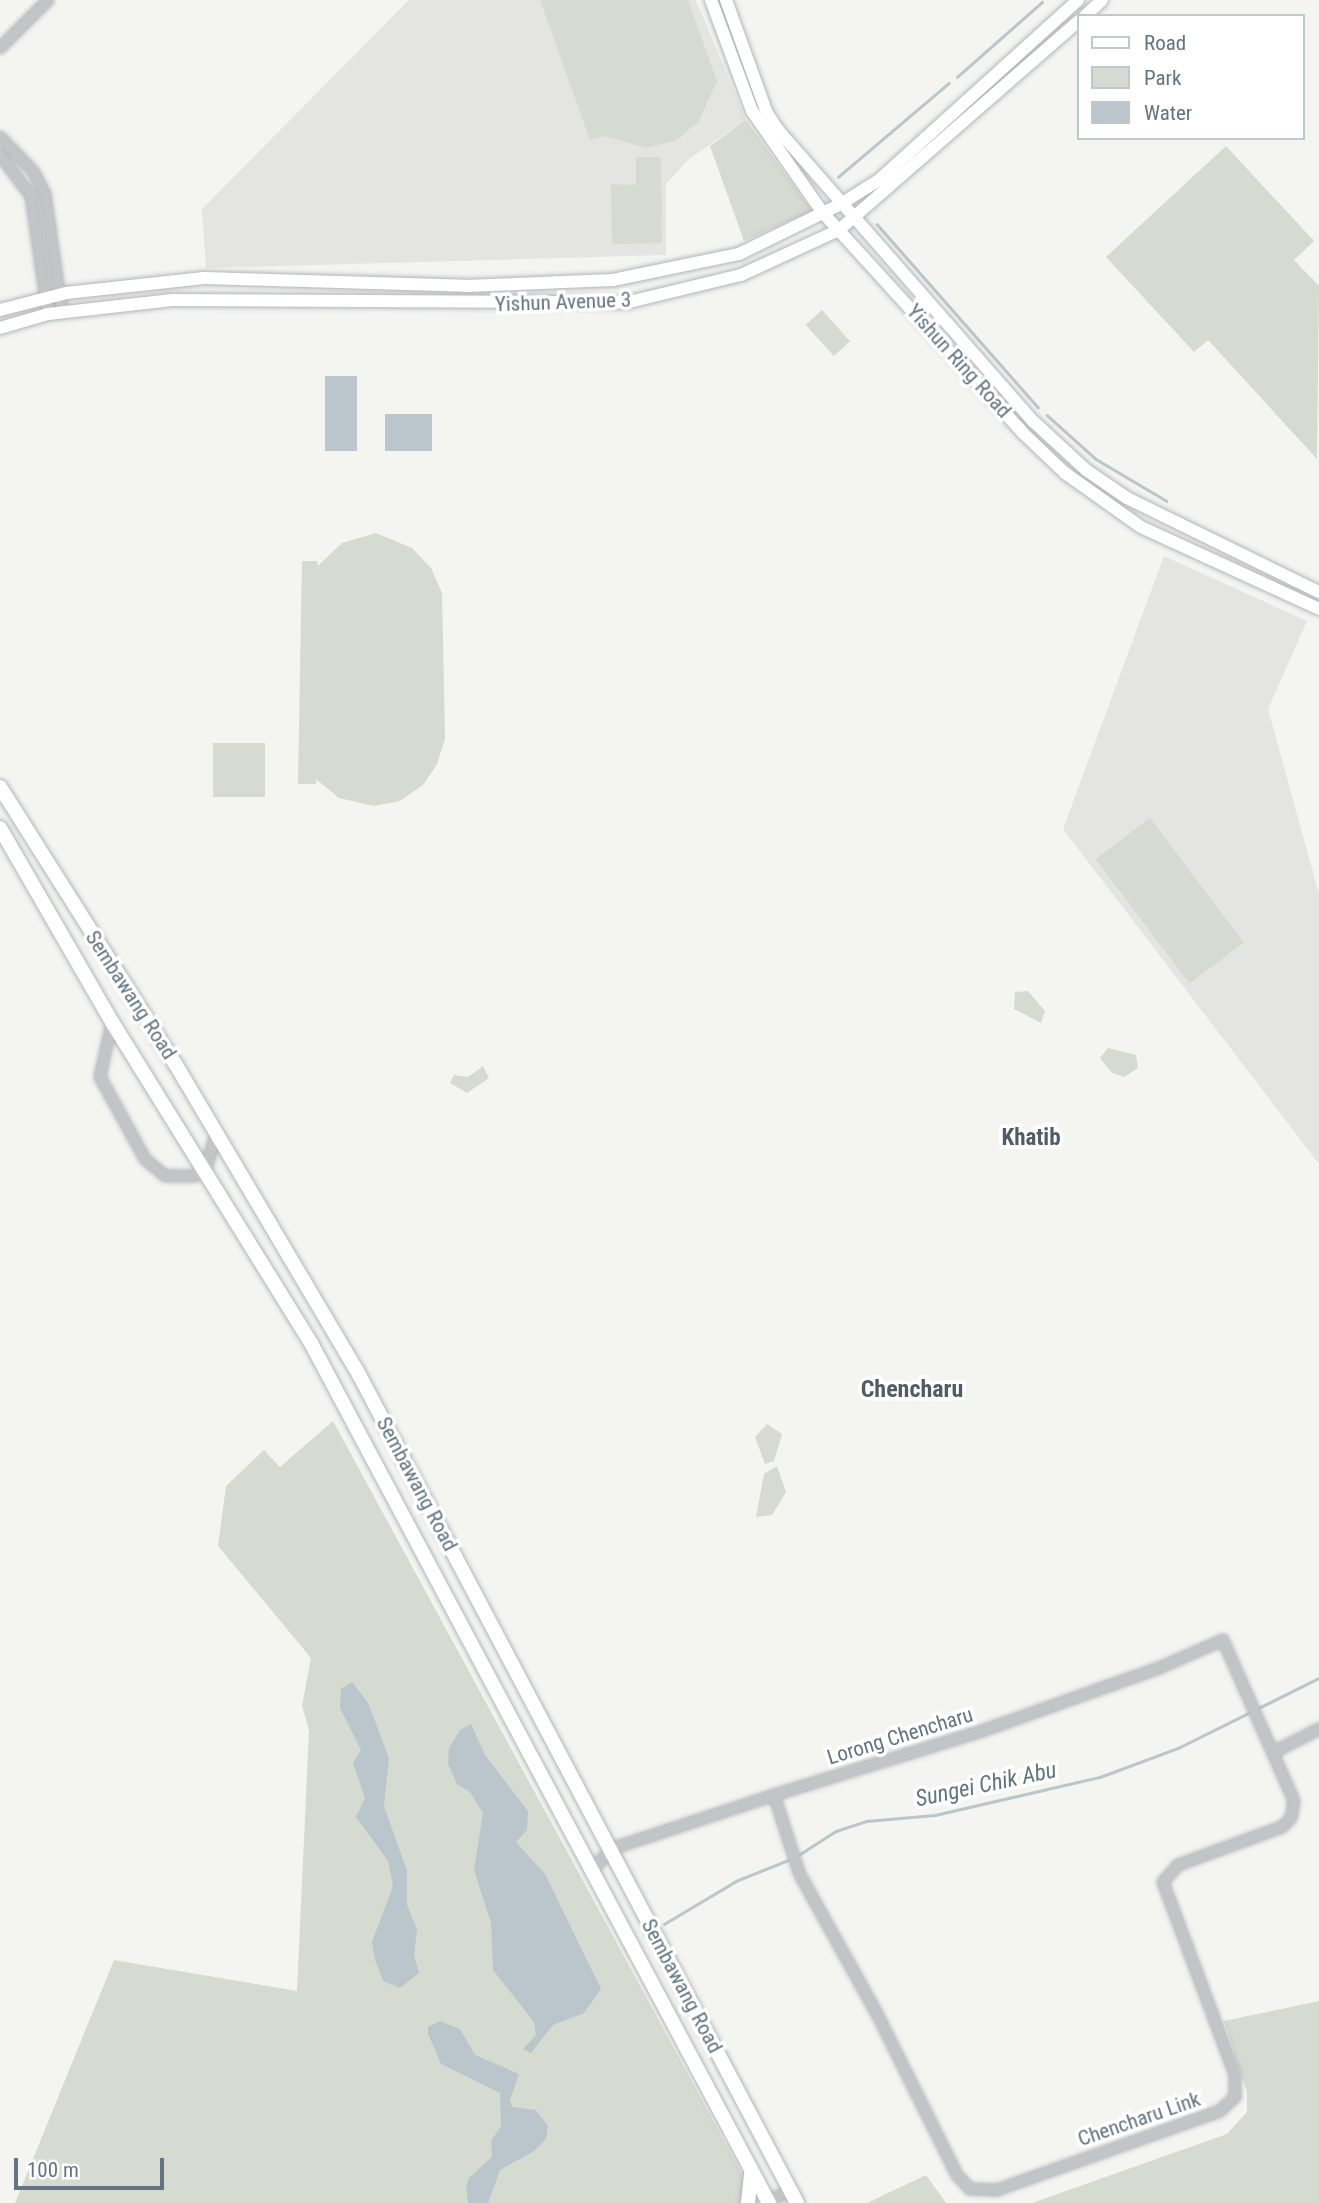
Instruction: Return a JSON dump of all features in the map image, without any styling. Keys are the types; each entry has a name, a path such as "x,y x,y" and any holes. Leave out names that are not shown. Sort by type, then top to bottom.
{"main road":[{"name":"Yishun Ring Road","path":"711,0 752,111 823,213 1065,473 1142,527 1319,609"},
{"name":"Yishun Ring Road","path":"726,0 767,113 839,205 997,383 1086,470 1127,498 1319,592"},
{"name":"Yishun Avenue 3","path":"0,310 53,296 204,278 466,286 613,280 740,254 839,205 919,147 1078,0"},
{"path":"1087,14 1102,0"},
{"name":"Yishun Avenue 3","path":"0,328 55,313 172,300 629,302 741,275 839,230 1078,22"},
{"name":"Sembawang Road","path":"0,787 216,1131 356,1369 794,2197"},
{"name":"Sembawang Road","path":"0,828 112,1023 206,1170 312,1345 769,2203"},
{"path":"748,2203 752,2185 750,2167"}],"street":[{"path":"0,39 38,0"},
{"path":"0,48 48,0"},
{"path":"0,137 33,171 45,194 55,313"},
{"path":"0,155 31,196 53,296"},
{"path":"22,181 33,171"},
{"path":"112,1023 99,1072 106,1094 145,1159 165,1176 194,1176 206,1170 216,1131"},
{"name":"Lorong Chencharu","path":"609,1851 775,1795 982,1731 1158,1668 1223,1640"},
{"name":"Chencharu Link","path":"775,1795 798,1870 876,2012 957,2175 971,2189 997,2190 1220,2111 1235,2097 1235,2075 1163,1882 1178,1865 1287,1822 1294,1801 1223,1640"},
{"path":"1274,1752 1319,1729"},
{"path":"593,1870 609,1851"},
{"path":"769,2203 794,2197"}],"shaded area":[{"path":"409,0 696,0 746,120 689,159 666,184 666,255 206,268 202,209"},
{"path":"1164,556 1307,621 1268,709 1319,894 1319,1164 1063,829"}],"green space":[{"path":"540,0 688,0 717,81 699,121 677,140 647,148 604,136 590,140"},
{"path":"746,120 812,211 744,241 710,146"},
{"path":"1226,146 1314,241 1294,260 1319,286 1317,459 1208,340 1194,352 1106,257"},
{"path":"636,157 661,157 662,243 612,244 611,184 636,185"},
{"path":"822,310 850,341 834,356 806,325"},
{"path":"376,533 412,548 431,568 442,593 445,739 437,764 423,785 400,801 374,806 339,798 316,779 316,784 298,784 302,561 317,561 318,566 342,543"},
{"path":"213,743 265,743 265,797 213,797"},
{"path":"1150,818 1244,943 1190,984 1096,859"},
{"path":"1028,991 1045,1011 1041,1023 1014,1009 1015,992"},
{"path":"1108,1048 1136,1055 1138,1068 1124,1077 1112,1073 1100,1058"},
{"path":"483,1066 489,1078 467,1093 450,1083 454,1075 468,1077"},
{"path":"333,1421 758,2203 15,2203 114,1960 297,1991 309,1730 302,1706 311,1658 218,1546 226,1486 264,1450 280,1467"},
{"path":"767,1424 782,1434 774,1461 765,1464 755,1437"},
{"path":"777,1466 786,1492 772,1515 756,1517 764,1474"},
{"path":"1319,2001 1319,2203 1032,2203 1227,2134 1247,2112 1247,2092 1224,2021"},
{"path":"926,2175 946,2203 867,2203"}],"water":[{"path":"325,376 357,376 357,451 325,451"},
{"path":"385,414 432,414 432,451 385,451"},
{"path":"352,1682 368,1703 389,1758 384,1806 407,1871 407,1905 417,1930 414,1955 419,1973 400,1988 383,1981 372,1942 393,1886 388,1861 356,1817 365,1798 353,1763 361,1750 340,1708 341,1689"},
{"path":"471,1724 485,1755 528,1811 527,1830 516,1842 545,1874 601,1989 584,2013 553,2025 531,2053 523,2049 536,2035 534,2022 493,1970 491,1923 474,1870 483,1813 470,1792 457,1784 448,1764 449,1748 460,1730"},
{"path":"440,2021 460,2029 475,2055 519,2074 510,2100 512,2107 536,2110 548,2126 546,2139 534,2151 500,2170 488,2203 468,2203 466,2187 469,2178 492,2157 491,2141 501,2126 500,2093 441,2064 428,2034 428,2027"}],"waterway":[{"path":"957,77 1042,2"},
{"path":"838,177 949,83"},
{"path":"877,224 1038,407"},
{"path":"1047,415 1096,459 1167,501"},
{"name":"Sungei Chik Abu","path":"797,1856 836,1831 866,1821 935,1815 1100,1777 1178,1748 1319,1678"},
{"name":"Sungei Chik Abu","path":"664,1924 736,1881 791,1859"}],"district":[{"name":"Khatib","path":"1031,1138"},
{"name":"Chencharu","path":"912,1390"}]}
